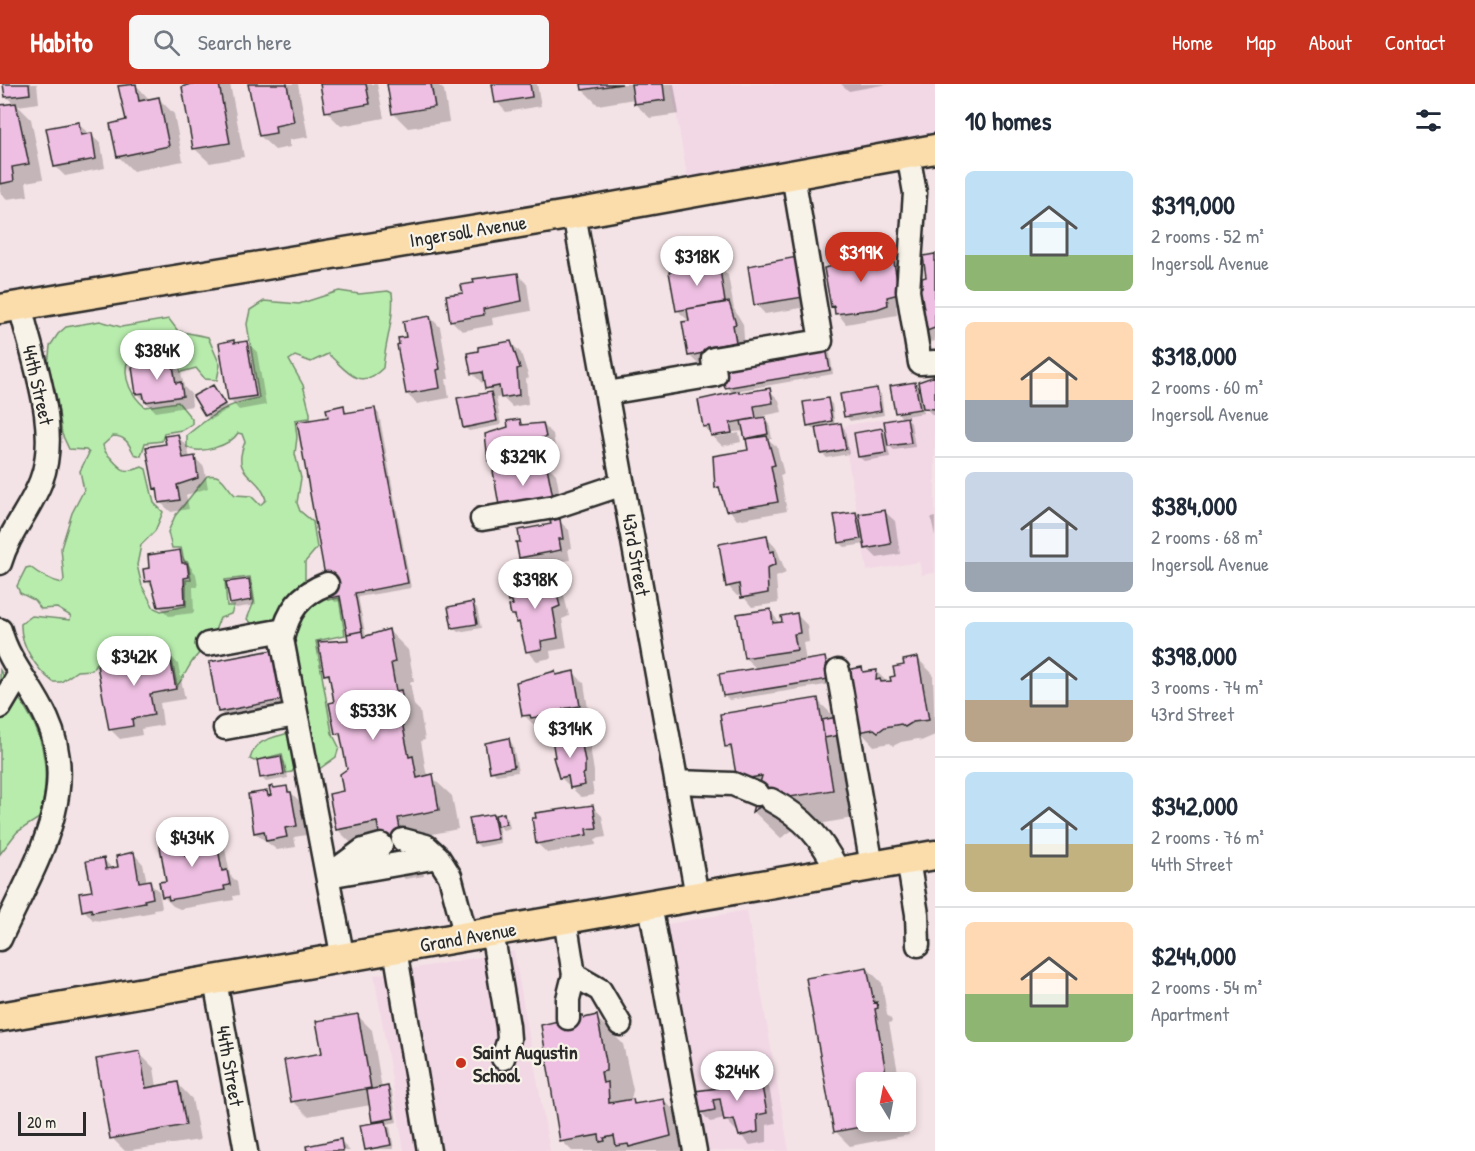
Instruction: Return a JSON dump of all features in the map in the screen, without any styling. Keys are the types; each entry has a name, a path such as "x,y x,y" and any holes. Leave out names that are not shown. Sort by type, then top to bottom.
{"main road":[{"name":"Ingersoll Avenue","path":"10,307 574,214 922,152"},
{"name":"Grand Avenue","path":"0,1017 921,858"}],"street":[{"path":"922,152 915,193 908,291 920,363 935,362"},
{"path":"798,174 826,305 834,324"},
{"path":"607,393 715,375 712,359 821,341 798,174"},
{"name":"43rd Street","path":"574,214 697,896"},
{"name":"44th Street","path":"0,563 5,545 41,481 49,447 47,411 10,307"},
{"path":"482,519 554,507 623,484"},
{"path":"327,584 315,589 295,604 282,639 343,959"},
{"path":"0,630 19,675 48,720 55,740 60,783 51,825 0,939"},
{"path":"208,644 284,630"},
{"path":"838,671 872,866"},
{"path":"0,707 19,675"},
{"path":"225,728 296,715"},
{"path":"676,782 733,784 797,814 814,831 839,872"},
{"path":"328,876 343,862 363,850 392,842 426,846 438,857 479,935 508,1026 509,1039 503,1058"},
{"path":"328,876 438,857"},
{"path":"918,945 916,914 921,858"},
{"path":"650,905 695,1151"},
{"path":"565,920 574,975 568,999 568,1018"},
{"path":"395,949 429,1151"},
{"path":"574,975 600,990 620,1024"},
{"name":"44th Street","path":"215,981 246,1151"}],"shaded area":[{"path":"671,84 935,84 935,149 690,193"},
{"path":"935,410 935,573 922,575 919,562 867,571 842,426"},
{"path":"747,910 789,1151 684,1151 645,928"},
{"name":"Saint Augustin School","path":"514,951 550,1151 404,1151 374,975"}],"green space":[{"path":"339,291 359,294 388,291 392,293 392,312 383,368 374,375 359,379 347,372 328,354 311,362 295,356 289,360 303,385 310,413 310,418 295,420 297,437 295,454 301,478 297,503 300,511 313,522 317,548 305,562 305,579 298,591 326,587 328,600 339,598 345,635 316,641 332,733 339,747 336,757 315,772 297,764 292,772 286,773 282,754 254,761 250,759 256,747 261,743 292,732 273,643 247,619 254,602 250,577 225,580 227,606 234,606 231,614 220,618 209,640 177,686 170,651 96,663 92,670 77,671 61,682 53,682 41,671 26,648 21,624 32,616 70,620 71,616 57,608 41,609 34,600 20,593 17,586 26,568 30,567 45,577 62,583 64,580 61,548 72,513 84,490 80,471 89,453 86,450 69,449 62,434 57,399 48,366 50,346 58,334 66,327 100,321 121,327 169,319 178,331 208,337 220,365 217,380 205,379 196,368 181,372 176,359 165,353 127,363 126,376 140,403 145,407 178,402 192,419 192,424 182,430 164,433 162,441 145,443 141,456 134,454 129,444 121,437 113,436 103,445 106,453 124,470 142,467 146,469 154,503 163,512 155,531 141,545 137,565 142,586 154,608 161,611 186,606 186,580 191,580 188,562 184,561 181,548 172,548 168,532 175,516 207,476 220,478 235,495 251,496 260,505 266,500 258,484 243,469 241,454 245,442 242,434 238,433 228,442 207,450 187,447 187,435 212,416 238,403 259,398 247,324 250,310 264,301 299,304"},
{"path":"0,670 23,704 38,734 44,762 45,790 39,818 17,832 0,854"}],"building":[{"path":"3,84 29,84 30,94 5,97"},
{"path":"136,84 139,101 159,97 169,146 117,157 110,124 126,120 118,86"},
{"path":"190,84 219,84 230,143 193,149 182,87"},
{"path":"248,84 287,84 294,122 275,126 276,133 259,136"},
{"path":"320,84 366,84 370,104 325,112"},
{"path":"387,84 431,84 435,107 392,114"},
{"path":"492,84 530,84 532,97 495,103"},
{"path":"581,84 622,84 582,90"},
{"path":"631,84 663,84 665,100 634,104"},
{"path":"16,103 29,164 12,167 14,181 0,184 0,105"},
{"path":"79,122 81,135 92,133 96,159 54,167 46,128"},
{"path":"864,252 865,260 893,256 899,294 887,297 888,305 877,309 835,314 834,306 831,307 824,268 843,264 841,256"},
{"path":"935,254 935,328 921,333 916,288 922,287 922,278 926,277 923,256"},
{"path":"797,257 804,297 754,305 748,266"},
{"path":"719,263 725,302 676,311 669,272"},
{"path":"518,273 522,301 483,309 484,315 450,321 446,295 463,293 461,285 474,283 473,279"},
{"path":"729,302 736,324 733,325 736,342 708,347 709,352 688,356 682,322 689,321 687,309"},
{"path":"430,316 440,369 437,370 440,388 406,394 397,345 399,344 398,338 406,337 403,321"},
{"path":"234,340 234,343 247,341 256,396 228,400 219,343"},
{"path":"511,341 520,368 517,369 519,395 501,398 499,386 485,389 482,372 471,374 467,353 478,351 478,347"},
{"path":"826,347 830,370 725,388 721,365"},
{"path":"172,360 176,383 181,382 183,396 145,402 143,393 136,394 132,367"},
{"path":"935,376 935,409 923,408 918,382"},
{"path":"915,382 920,409 895,413 890,386"},
{"path":"213,385 225,404 205,416 193,396"},
{"path":"770,388 773,403 754,406 756,418 730,423 732,433 711,436 709,426 703,427 698,400 739,391 739,393"},
{"path":"877,388 881,411 844,417 840,394"},
{"path":"491,392 497,421 463,428 457,398"},
{"path":"828,398 832,421 807,426 803,402"},
{"path":"344,405 345,413 375,408 408,583 355,593 362,631 347,634 340,596 329,598 297,422 328,417 326,409"},
{"path":"765,417 768,434 745,439 741,421"},
{"path":"907,417 911,443 888,446 884,421"},
{"path":"520,419 521,425 543,423 546,437 538,439 541,456 496,464 495,460 488,461 485,434 508,427 507,421"},
{"path":"841,423 846,449 821,454 816,427"},
{"path":"882,428 886,453 858,457 854,433"},
{"path":"178,434 183,458 195,456 198,478 177,485 180,500 159,503 146,447 166,444 164,436"},
{"path":"767,436 775,465 771,466 778,502 726,511 719,487 715,488 713,456 748,450 746,439"},
{"path":"546,462 554,502 500,511 493,471"},
{"path":"885,510 891,544 865,549 859,514"},
{"path":"856,512 861,539 839,543 834,515"},
{"path":"560,519 563,539 559,539 561,550 519,558 516,542 520,542 518,530 551,524 550,521"},
{"path":"767,535 770,552 774,551 776,564 767,568 768,593 741,598 739,584 726,587 719,544"},
{"path":"180,550 182,563 187,563 189,577 184,578 185,604 158,607 151,581 145,582 143,569 149,568 148,555"},
{"path":"552,576 560,606 553,609 558,638 541,641 542,649 526,652 519,622 516,623 515,615 511,615 509,606 513,605 512,601 508,602 505,587 510,586 509,584"},
{"path":"249,579 252,600 230,604 226,582"},
{"path":"473,602 477,624 452,628 448,607"},
{"path":"771,609 773,623 782,622 781,616 797,613 800,633 794,634 797,650 744,658 737,614"},
{"path":"389,629 395,662 391,663 396,691 401,690 406,720 402,722 409,757 413,756 417,778 433,774 439,810 398,818 405,856 384,860 377,822 336,830 329,794 343,791 340,774 347,769 340,733 335,734 329,703 334,702 329,674 324,675 318,642 348,640 347,634 362,631 363,637"},
{"path":"273,650 282,700 218,712 209,662"},
{"path":"169,652 176,689 150,694 154,715 132,719 133,726 109,730 97,665"},
{"path":"825,657 829,679 723,696 719,674"},
{"path":"918,657 929,720 913,722 905,727 901,724 885,727 878,732 874,729 858,732 847,670 862,667 863,672 877,670 876,680 891,681 890,677 895,676 893,667 904,665 903,660"},
{"path":"555,671 556,675 574,671 580,706 563,709 563,713 531,718 530,715 522,716 516,682"},
{"path":"818,698 833,790 784,798 783,792 752,812 762,776 737,780 731,746 725,747 720,714"},
{"path":"837,717 840,735 824,738 822,720"},
{"path":"580,734 585,761 585,773 583,774 585,785 570,788 568,776 559,778 553,757 555,757 552,739"},
{"path":"509,738 514,767 490,772 485,743"},
{"path":"281,756 284,774 260,778 257,760"},
{"path":"287,786 288,792 291,792 297,826 285,828 287,837 266,841 264,831 254,833 248,794 267,791 268,796 271,795 269,787 274,788"},
{"path":"593,805 597,828 586,829 587,835 536,844 532,818 536,818 535,813"},
{"path":"504,813 506,824 497,826 495,815"},
{"path":"493,814 498,839 474,843 469,818"},
{"path":"215,831 222,871 227,870 230,885 224,886 225,890 169,900 168,896 162,897 159,882 166,881 159,841 181,837 185,856 195,854 192,835"},
{"path":"134,852 139,882 150,880 153,898 144,900 145,902 92,912 91,909 82,911 79,893 92,891 86,861 104,858 106,869 118,867 116,856"},
{"path":"867,967 874,1003 877,1002 878,1008 875,1009 886,1072 856,1072 856,1128 834,1132 806,978"},
{"path":"358,1014 371,1088 291,1102 284,1060 322,1053 316,1021"},
{"path":"583,1015 584,1018 597,1015 606,1061 606,1071 601,1072 603,1083 608,1082 609,1103 633,1099 634,1104 664,1099 671,1136 629,1147 628,1144 616,1146 614,1136 604,1138 605,1141 600,1142 599,1135 560,1142 541,1025"},
{"path":"140,1051 146,1088 178,1082 186,1125 110,1139 96,1059"},
{"path":"744,1075 744,1078 760,1076 767,1113 757,1115 758,1132 739,1136 734,1119 724,1121 720,1099 713,1100 715,1110 699,1113 695,1091 718,1088 717,1083"},
{"path":"388,1086 394,1118 372,1122 367,1090"},
{"path":"386,1121 391,1145 365,1150 360,1125"},
{"path":"341,1139 343,1151 307,1151 306,1146"}],"place":[{"name":"Saint Augustin School","path":"461,1063"}]}
